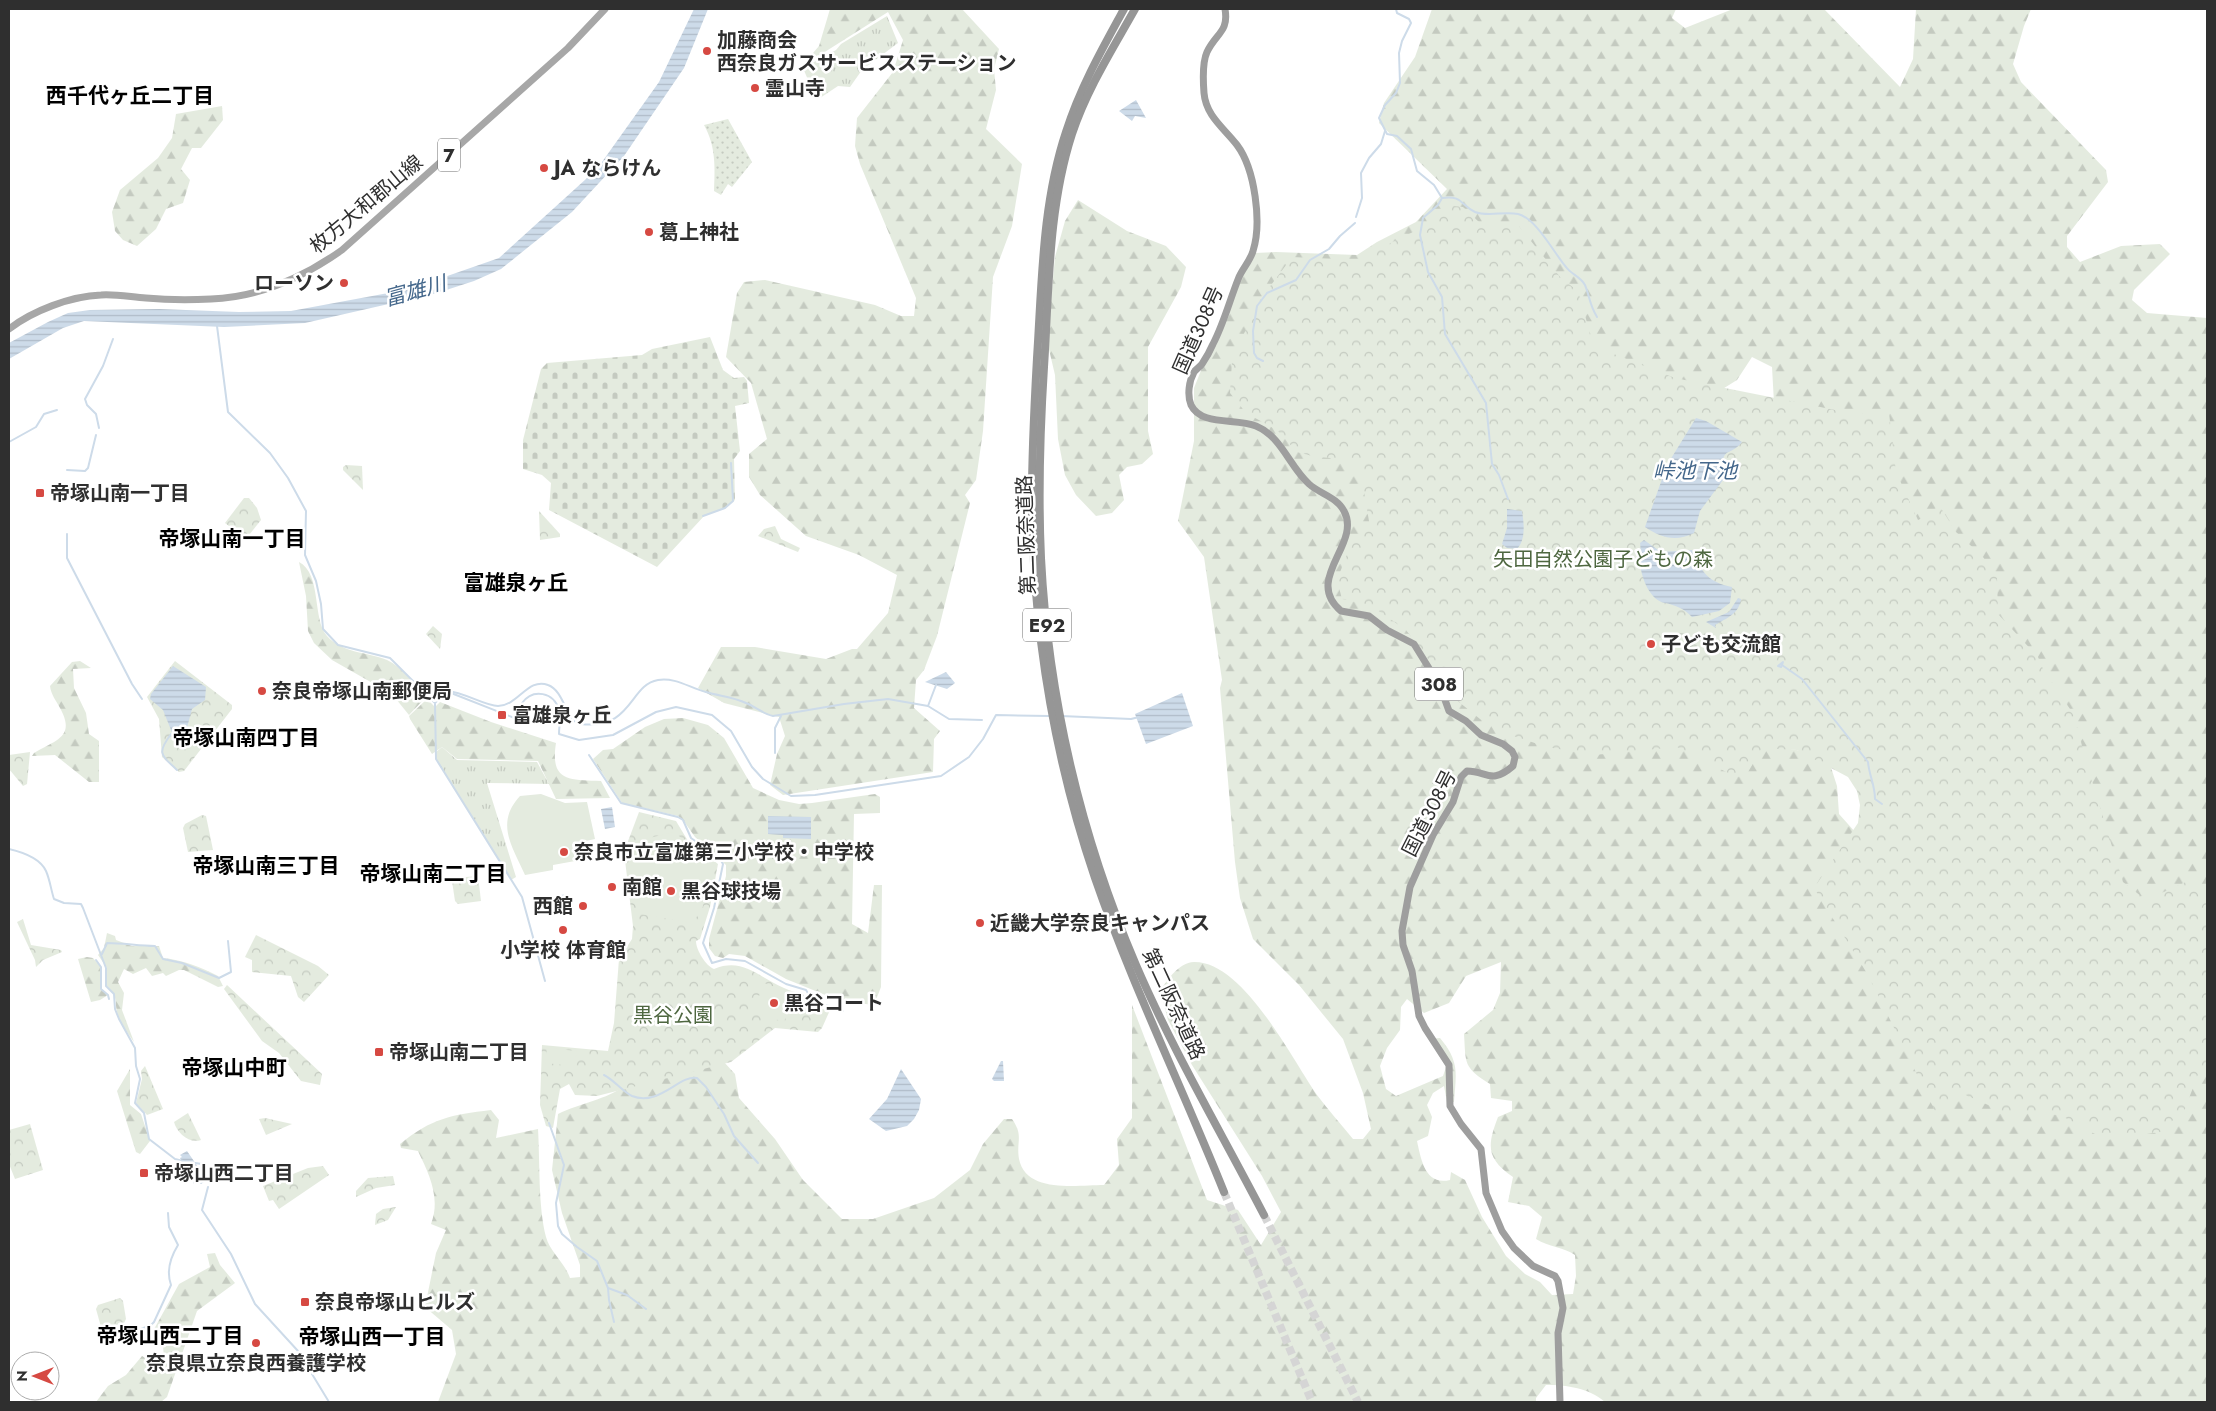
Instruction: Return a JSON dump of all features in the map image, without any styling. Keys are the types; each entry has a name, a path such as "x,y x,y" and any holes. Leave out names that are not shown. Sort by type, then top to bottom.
{"highway":[{"name":"第二阪奈道路","path":"1124,9 1085,81 1075,106 1060,151 1050,202 1033,435 1032,520 1036,588 1041,638 1053,718 1068,785 1094,875 1127,962 1224,1192"},
{"name":"国道308号","path":"1225,9 1227,20 1225,27 1213,41 1204,60 1204,92 1206,106 1212,117 1237,146 1249,169 1255,193 1256,242 1231,297 1214,344 1202,364 1194,372 1189,390 1189,399 1194,410 1201,417 1212,420 1240,421 1269,433 1309,484 1340,505 1347,517 1349,528 1334,561 1328,586 1328,593 1332,602 1341,611 1369,616 1387,630 1414,644 1440,686 1449,711 1466,720 1481,735 1503,744 1512,751 1515,757 1513,766 1501,774 1489,777 1467,771 1461,777 1453,802 1433,835 1410,887 1402,938 1412,971 1419,1016 1449,1065 1450,1106 1461,1124 1481,1149 1484,1186 1502,1231 1514,1248 1533,1266 1555,1276 1558,1282 1563,1308 1558,1333 1560,1402"},
{"name":"第二阪奈道路","path":"1134,10 1103,63 1082,108 1066,153 1056,203 1040,435 1040,520 1044,598 1052,664 1066,743 1091,837 1118,921 1172,1040 1264,1214"}],"main road":[{"name":"枚方大和郡山線","path":"9,330 49,308 88,296 102,295 168,300 213,299 256,291 300,276 319,266 342,250 484,124 568,48 605,9"}],"green space":[{"path":"830,9 962,9 999,49 994,69 996,90 986,129 1022,164 1012,226 993,277 983,431 976,480 965,495 970,503 937,636 924,670 916,680 914,708 940,731 934,739 933,772 783,795 770,785 777,754 785,736 779,717 724,703 698,688 721,647 755,647 826,659 852,649 857,649 888,613 897,575 859,555 806,536 760,495 749,477 749,454 767,439 751,383 726,357 737,293 744,282 765,280 875,305 901,316 914,316 916,298 860,164 855,146 857,118 893,72 903,40 888,12 801,67 819,46"},
{"path":"1432,9 1676,9 1672,18 1685,28 1733,9 1824,9 1900,87 1913,59 1916,9 2031,9 2013,64 2021,82 2106,170 2108,182 2067,236 2067,247 2080,262 2121,246 2160,244 2170,254 2134,290 2132,300 2147,313 2207,318 2207,1402 1605,1402 1585,1390 1546,1385 1536,1398 1536,1402 438,1402 456,1354 452,1330 425,1307 436,1253 446,1230 431,1224 435,1205 434,1196 430,1177 418,1151 401,1148 400,1144 422,1128 453,1116 491,1110 499,1120 496,1138 538,1129 540,1198 546,1237 570,1278 580,1277 580,1265 562,1213 552,1170 558,1114 566,1110 601,1098 626,1085 723,1061 735,1074 739,1098 775,1139 803,1180 842,1219 873,1219 934,1198 970,1170 983,1144 1004,1119 1012,1119 1016,1125 1019,1134 1019,1159 1024,1170 1032,1178 1042,1183 1054,1185 1104,1185 1119,1165 1117,1139 1132,1118 1132,1005 1207,1200 1238,1210 1261,1245 1281,1212 1262,1176 1192,1065 1168,1020 1160,990 1179,968 1194,962 1212,966 1230,977 1248,994 1280,1037 1317,1095 1353,1139 1363,1139 1371,1129 1363,1093 1343,1039 1299,985 1253,939 1240,898 1235,862 1220,688 1222,680 1204,557 1178,521 1194,441 1194,388 1235,285 1255,253 1357,255 1377,242 1416,222 1447,189 1379,123 1384,103 1415,57","holes":["1752,357 1772,367 1774,403 1938,548 1856,833 1839,814 1837,786 1827,755 1685,732 1721,390 1737,380","1501,962 1500,993 1493,1010 1464,1034 1466,1059 1470,1069 1490,1084 1491,1098 1512,1101 1512,1111 1498,1117 1492,1136 1491,1151 1498,1164 1513,1177 1508,1202 1529,1206 1542,1217 1536,1239 1575,1255 1576,1276 1573,1294 1552,1295 1540,1282 1525,1274 1506,1256 1482,1217 1465,1180 1451,1172 1450,1180 1442,1181 1435,1179 1426,1170 1420,1156 1417,1141 1428,1136 1432,1117 1427,1105 1433,1093 1444,1086 1447,1102 1454,1102 1456,1075 1454,1061 1440,1038 1429,1039 1446,1067 1443,1076 1396,1096 1386,1089 1380,1066 1387,1048 1400,1030 1401,1007 1407,999 1424,1013 1449,1003 1466,976"]},
{"path":"887,16 898,43 862,70 850,87 838,86 820,98 811,87 803,68 836,50 841,44"},
{"path":"222,106 223,120 201,148 192,148 181,169 190,180 183,203 166,209 156,229 137,246 123,240 115,231 112,212 120,190 158,158 172,138 176,114"},
{"path":"728,119 752,162 732,187 728,184 721,195 714,191 713,149 704,125"},
{"path":"1078,200 1127,231 1166,246 1186,267 1181,287 1148,347 1148,431 1153,454 1142,464 1127,467 1119,475 1124,500 1112,513 1096,516 1076,495 1065,475 1058,439 1055,375 1047,341 1055,257 1065,221"},
{"name":"矢田自然公園子どもの森","path":"1448,205 1463,207 1479,222 1517,224 1561,278 1578,291 1590,333 1601,349 1675,378 1855,414 1889,413 1896,472 1918,520 1929,515 1939,505 1956,532 1983,557 1997,577 1998,614 2038,657 2043,669 2074,715 2087,765 2123,882 2146,900 2188,881 2207,893 2207,1067 2198,1074 2185,1109 2160,1132 2106,1140 2060,1115 2004,1112 1961,1093 1935,1111 1868,975 1814,888 1858,823 1860,805 1857,791 1848,777 1797,750 1762,748 1745,777 1734,776 1677,747 1594,755 1547,747 1504,733 1480,719 1454,698 1438,663 1428,659 1406,630 1370,605 1342,599 1337,580 1351,544 1370,527 1360,468 1345,459 1316,457 1297,452 1277,430 1246,413 1230,393 1232,361 1257,304 1292,257 1356,260 1417,230"},
{"path":"710,337 723,370 734,378 744,377 747,381 749,403 735,406 740,451 734,459 735,500 725,508 705,515 657,567 549,510 551,483 542,475 523,469 523,440 541,369 547,363 642,355 652,349"},
{"path":"346,465 362,466 363,490 343,470 343,467"},
{"path":"244,498 249,498 257,508 261,520 246,539 225,523"},
{"path":"539,511 560,534 560,537 540,540"},
{"path":"775,526 781,539 800,548 798,552 758,536 764,529"},
{"path":"299,562 311,576 322,628 327,636 333,642 347,649 379,657 393,663 426,697 409,715 396,699 383,689 332,660 314,643 308,631 306,596"},
{"path":"433,626 442,634 440,649 426,634"},
{"path":"80,661 91,668 73,669 74,688 86,713 89,734 99,741 99,782 89,782 55,755 32,756 56,741 65,732 64,718 50,686 72,662"},
{"path":"175,661 232,705 232,709 184,771 179,772 162,757 159,719 147,697"},
{"path":"427,699 435,707 440,702 491,722 556,743 555,756 559,771 571,779 601,781 610,798 556,799 538,761 457,759 442,747 432,754 409,716"},
{"path":"683,718 708,725 724,738 753,788 779,800 799,804 875,794 880,797 880,813 854,814 852,924 868,933 874,885 882,885 881,987 874,1005 840,1001 786,979 745,956 729,954 723,958 715,956 709,948 709,939 726,876 726,865 695,837 678,816 622,803 593,759 603,750 613,749 645,727 664,719"},
{"path":"442,747 457,760 537,762 549,784 487,783 516,877 511,880 436,759 436,752"},
{"path":"30,752 27,784 23,786 9,769 9,755"},
{"path":"541,794 565,803 587,802 595,839 572,844 575,861 553,865 553,870 525,875 508,835 508,816 520,796"},
{"name":"黒谷公園","path":"639,812 676,821 688,841 718,864 710,907 700,939 696,941 700,953 708,965 714,969 734,965 742,967 786,989 803,994 811,1008 830,1010 822,1028 818,1032 775,1028 731,1062 597,1096 575,1095 569,1084 560,1089 553,1128 546,1126 540,1105 542,1045 608,1051 614,1023 619,959 632,939 633,926 624,852"},
{"path":"202,815 206,816 213,850 188,852 183,828 185,824"},
{"name":"黒谷球技場","path":"674,832 684,840 690,850 705,861 711,871 702,910 692,923 640,914 631,861 641,840"},
{"path":"478,876 481,901 458,904 455,901 452,881 455,878"},
{"path":"23,919 31,945 61,950 62,952 43,960 36,967 35,960 17,922"},
{"path":"107,933 115,936 116,940 132,946 159,946 163,958 185,962 218,976 223,986 218,987 184,970 179,970 166,976 163,973 152,976 146,968 133,974 124,969 118,982 124,993 122,1010 134,1042 119,1018 114,994 107,986 107,968 98,955 104,948"},
{"path":"256,935 318,966 329,975 304,1002 298,997 291,976 252,972 252,960 245,957"},
{"path":"93,958 101,967 100,989 108,995 100,1000 91,1002 78,959"},
{"name":"黒谷コート","path":"764,983 794,994 784,1022 753,1012"},
{"path":"227,985 322,1074 320,1085 301,1081 279,1053 262,1041 224,989"},
{"path":"547,1048 577,1051 574,1066 545,1063"},
{"path":"145,1066 163,1109 147,1115 136,1103 142,1079 141,1071"},
{"path":"130,1069 130,1105 141,1114 150,1141 140,1154 136,1152 117,1091"},
{"path":"188,1113 201,1140 197,1141 184,1137 174,1122"},
{"path":"265,1118 292,1124 266,1135 259,1119"},
{"path":"30,1124 43,1170 15,1179 9,1164 9,1130"},
{"path":"323,1166 329,1175 279,1209 273,1200 269,1201 263,1186 308,1168"},
{"path":"393,1176 395,1185 376,1188 356,1197 356,1191 368,1178"},
{"path":"396,1207 388,1220 375,1225 376,1214 383,1209"},
{"path":"215,1253 220,1265 235,1283 197,1311 167,1397 161,1402 96,1402 108,1386 126,1375 142,1356 152,1362 164,1358 163,1346 153,1331 179,1284 210,1267 207,1254"},
{"path":"120,1298 123,1301 126,1319 124,1323 105,1328 101,1327 96,1309 98,1305"},
{"path":"371,1326 376,1336 362,1344 357,1335"}],"water":[{"name":"富雄川","path":"694,9 708,9 684,68 624,156 572,212 501,269 474,281 437,293 305,323 224,327 84,321 63,328 9,359 9,343 68,313 90,310 159,309 239,312 291,311 410,289 499,258 597,169 659,82"},
{"path":"1136,100 1146,118 1135,116 1132,121 1119,111"},
{"name":"峠池下池","path":"1696,418 1706,421 1742,442 1724,456 1726,476 1700,511 1694,533 1687,536 1669,538 1645,527 1667,465"},
{"path":"1507,509 1522,511 1523,536 1517,549 1507,548 1502,544 1507,528"},
{"path":"1644,540 1661,552 1692,550 1699,565 1711,579 1732,587 1730,603 1719,611 1692,617 1680,608 1659,601 1649,591 1641,570 1640,543"},
{"path":"1738,598 1741,599 1738,608 1732,615 1715,625 1716,628 1706,622 1729,612"},
{"path":"173,666 206,687 205,700 192,709 185,735 173,735 163,710 150,699 151,694"},
{"path":"946,672 955,683 947,689 925,682"},
{"path":"1182,693 1193,726 1146,744 1135,714"},
{"path":"612,807 615,827 605,829 601,809"},
{"path":"768,816 811,817 811,839 783,838 783,835 768,834"},
{"path":"567,894 570,908 550,912 548,897"},
{"path":"1001,1061 1003,1061 1004,1081 994,1081 992,1079"},
{"path":"901,1069 921,1099 919,1110 907,1126 886,1131 869,1119 887,1099"},
{"path":"187,1151 207,1180 201,1184 194,1184 180,1158 182,1157 180,1155"}],"waterway":[{"path":"1396,9 1397,13 1409,19 1411,23 1402,41 1399,53 1400,83 1396,93 1385,105 1379,118 1387,134 1397,136 1411,149 1417,171 1434,185 1442,198 1438,205 1423,218 1420,235 1428,272 1442,297 1445,334 1486,403 1492,464 1499,475 1508,499"},
{"path":"1356,217 1362,198 1361,173 1369,158 1381,144 1385,131"},
{"path":"1442,198 1458,199 1475,212 1491,214 1513,213 1525,217 1538,229 1568,269 1583,282 1597,317"},
{"path":"1263,361 1257,358 1254,353 1253,331 1257,306 1267,293 1296,280 1310,260 1329,249 1355,223"},
{"path":"217,326 228,412 270,453 288,478 306,511 305,555 316,581 321,604 323,629 338,645 390,658 435,703 446,691 517,719 522,703 527,698 532,695 543,694 553,699 559,710 559,734 579,740 613,735 656,712 676,707 712,715 731,731 752,767 763,779 791,796 815,795 941,776 969,757 983,739 996,715 1049,716"},
{"path":"99,428 96,414 87,405 85,399 103,366 113,339"},
{"path":"9,442 36,427 44,414 57,410"},
{"path":"67,470 85,471 88,468 96,435"},
{"path":"703,516 725,508 733,501 731,463"},
{"path":"67,534 67,558 132,684 142,699"},
{"path":"1782,665 1781,667 1778,666 1783,662 1782,665 1802,679 1868,762 1875,799 1882,804"},
{"path":"447,691 498,706 511,702 535,685 548,685 558,693 572,718 581,724 598,724 611,720 621,714 648,684 664,679 737,699 773,716 888,699 928,706 949,719 982,720"},
{"path":"928,706 936,685"},
{"path":"435,704 436,759 522,897 545,981"},
{"path":"775,753 775,728 781,716"},
{"path":"1061,716 1131,719 1139,717"},
{"path":"171,734 164,745 162,753 177,770"},
{"path":"589,755 621,803 678,817 683,820 691,838 720,859 723,864 714,908 703,943 712,963 726,959 745,961 786,984 806,990 814,1003 840,1008 843,1011"},
{"path":"9,849 30,856 40,862 47,874 54,899 64,903 81,904 106,968 106,986 114,994 115,1009 135,1048 136,1066 140,1079 135,1103 144,1113 149,1139 175,1159 183,1161"},
{"path":"102,954 107,943 155,946 163,959 182,963 219,978 231,972 228,941"},
{"path":"96,960 101,967 101,989 108,995 109,999"},
{"path":"604,1075 632,1096 642,1098 660,1094 683,1081 697,1078 706,1087 724,1114 734,1136 758,1163"},
{"path":"549,1123 564,1165 556,1203 558,1226 562,1234 597,1261 608,1288 627,1295 646,1309"},
{"path":"195,1163 202,1164"},
{"path":"208,1187 202,1210 231,1254 255,1304 298,1351 329,1402"},
{"path":"141,1329 154,1322 171,1285 170,1265 178,1245 169,1227 168,1213"},
{"path":"608,1288 614,1322"}],"tunnel":[{"path":"1224,1192 1312,1402"},
{"path":"1264,1215 1358,1402"}],"place":[{"name":"加藤商会 西奈良ガスサービスステーション","path":"707,51"},
{"name":"霊山寺","path":"755,88"},
{"name":"JA ならけん","path":"544,168"},
{"name":"葛上神社","path":"649,232"},
{"name":"ローソン","path":"344,283"},
{"name":"帝塚山南一丁目","path":"40,493"},
{"name":"子ども交流館","path":"1651,644"},
{"name":"奈良帝塚山南郵便局","path":"262,691"},
{"name":"富雄泉ヶ丘","path":"502,715"},
{"name":"奈良市立富雄第三小学校・中学校","path":"564,852"},
{"name":"南館","path":"612,887"},
{"name":"黒谷球技場","path":"671,891"},
{"name":"西館","path":"583,906"},
{"name":"近畿大学奈良キャンパス","path":"980,923"},
{"name":"小学校 体育館","path":"563,930"},
{"name":"黒谷コート","path":"774,1003"},
{"name":"帝塚山南二丁目","path":"379,1052"},
{"name":"帝塚山西二丁目","path":"144,1173"},
{"name":"奈良帝塚山ヒルズ","path":"305,1302"},
{"name":"奈良県立奈良西養護学校","path":"256,1343"}],"district":[{"name":"西千代ヶ丘二丁目","path":"130,96"},
{"name":"帝塚山南一丁目","path":"232,539"},
{"name":"富雄泉ヶ丘","path":"516,583"},
{"name":"帝塚山南四丁目","path":"246,738"},
{"name":"帝塚山南三丁目","path":"266,866"},
{"name":"帝塚山南二丁目","path":"433,874"},
{"name":"帝塚山中町","path":"234,1068"},
{"name":"帝塚山西二丁目","path":"170,1336"},
{"name":"帝塚山西一丁目","path":"372,1337"}]}
